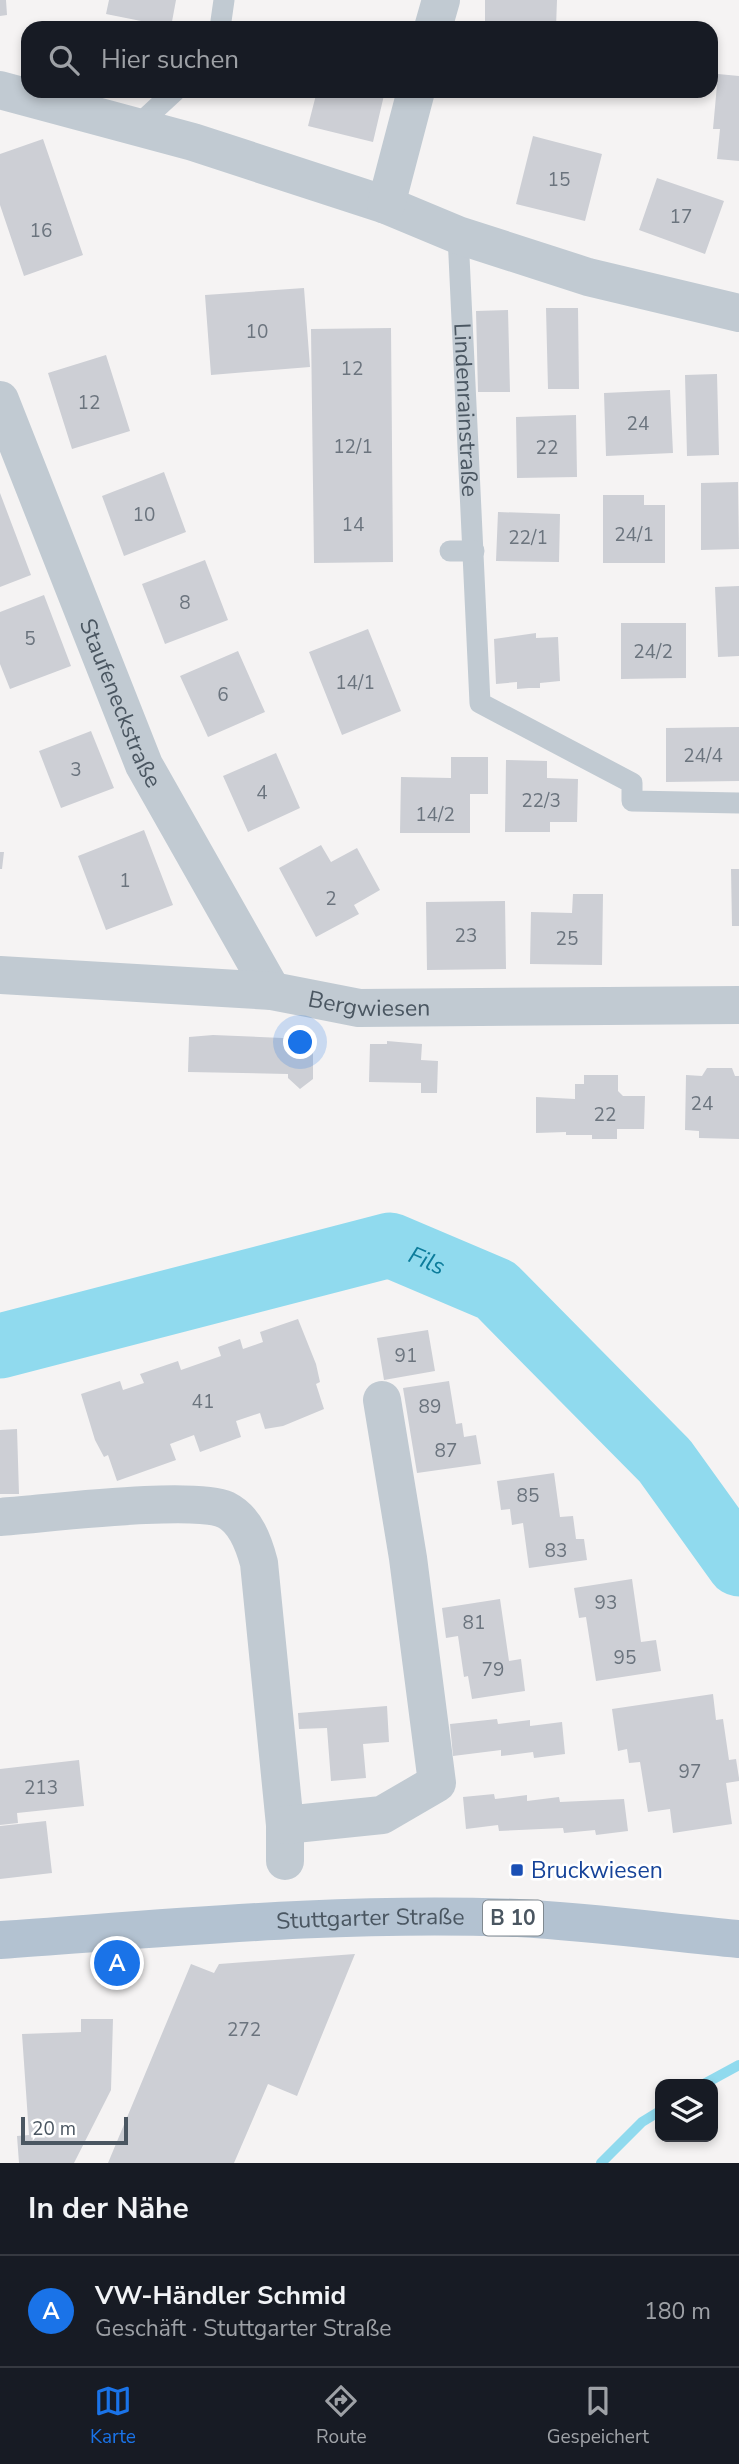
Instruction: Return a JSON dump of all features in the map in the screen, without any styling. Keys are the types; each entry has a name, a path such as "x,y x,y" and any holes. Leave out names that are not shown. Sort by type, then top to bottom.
{"main road":[{"name":"Stuttgarter Straße","path":"0,1940 287,1920 402,1917 519,1918 739,1939"}],"street":[{"path":"435,21 441,0"},
{"path":"0,90 21,96"},
{"path":"29,98 136,127 386,205 458,235 588,277 739,313"},
{"path":"386,205 414,98"},
{"name":"Staufeneckstraße","path":"0,400 144,765 272,991"},
{"name":"Bergwiesen","path":"0,975 272,991 359,1008 739,1004"},
{"path":"0,1517 181,1504 226,1510 251,1535 259,1563 285,1843 382,1815 437,1783 408,1558 382,1400"}],"lane":[{"path":"221,21 224,0"},
{"path":"136,127 167,98"},
{"name":"Lindenrainstraße","path":"458,235 480,703 632,783 632,801 739,803"},
{"path":"450,551 474,551"}],"building":[{"path":"0,0 6,0 7,15 0,16"},
{"path":"109,0 176,0 172,21 141,21 106,14"},
{"path":"485,0 557,0 556,21 485,21"},
{"path":"718,74 739,76 739,161 717,159 720,129 713,129 716,98 718,98"},
{"path":"315,98 383,98 373,142 308,126"},
{"path":"533,136 602,154 585,221 516,204"},
{"path":"43,139 83,255 24,276 0,205 0,154"},
{"path":"657,178 724,201 705,254 639,230"},
{"path":"304,288 310,367 211,375 205,295"},
{"path":"546,308 578,308 579,389 548,389"},
{"path":"508,310 510,392 478,392 476,311"},
{"path":"391,328 393,562 314,563 311,329"},
{"path":"106,355 130,431 72,449 48,373"},
{"path":"717,374 719,455 687,456 685,375"},
{"path":"670,390 673,453 606,456 604,393"},
{"path":"576,415 577,477 517,478 516,417"},
{"path":"164,472 186,532 124,556 102,496"},
{"path":"738,482 739,549 701,550 701,483"},
{"path":"0,493 31,575 0,587"},
{"path":"603,495 644,495 644,505 665,505 665,563 603,563"},
{"path":"498,512 560,514 559,562 496,561"},
{"path":"205,560 228,620 165,644 142,584"},
{"path":"739,586 739,656 718,657 715,587"},
{"path":"44,595 71,666 10,689 0,664 0,612"},
{"path":"621,623 686,623 686,678 621,679"},
{"path":"368,629 401,711 342,735 309,652"},
{"path":"536,633 536,638 558,637 560,681 540,683 540,688 517,689 517,682 496,684 494,639"},
{"path":"238,651 265,712 208,737 180,676"},
{"path":"739,727 739,781 666,782 666,728"},
{"path":"91,731 114,788 61,808 39,751"},
{"path":"276,753 300,808 248,832 223,776"},
{"path":"451,757 488,757 488,794 470,794 470,833 400,833 401,777 451,778"},
{"path":"506,760 547,761 547,778 578,779 577,822 550,822 550,832 505,832"},
{"path":"144,830 173,905 106,930 78,856"},
{"path":"321,845 331,862 357,848 380,890 354,905 359,914 316,937 279,868"},
{"path":"0,852 4,852 2,869 0,869"},
{"path":"731,869 739,869 739,926 732,926"},
{"path":"573,894 603,894 602,965 530,964 531,912 572,913"},
{"path":"505,901 506,969 427,970 426,902"},
{"path":"213,1035 305,1039 304,1052 313,1052 313,1079 300,1089 288,1078 288,1074 188,1072 189,1037"},
{"path":"387,1041 422,1044 421,1060 438,1061 437,1093 421,1093 421,1083 369,1082 370,1044 387,1044"},
{"path":"707,1068 732,1068 735,1076 739,1076 739,1139 699,1138 699,1131 685,1130 686,1075 702,1076"},
{"path":"584,1075 618,1075 618,1091 623,1096 645,1096 644,1129 617,1129 617,1139 592,1139 592,1135 566,1135 566,1132 536,1133 536,1097 575,1099 575,1084 584,1084"},
{"path":"298,1319 316,1364 320,1382 316,1384 324,1409 283,1426 265,1429 260,1413 236,1421 241,1437 200,1452 194,1435 170,1444 176,1460 117,1481 108,1455 104,1457 95,1440 81,1394 120,1381 123,1390 144,1383 140,1374 178,1361 181,1370 221,1356 218,1347 240,1339 243,1349 263,1342 260,1332"},
{"path":"428,1330 435,1371 384,1380 377,1338"},
{"path":"449,1381 456,1424 462,1423 464,1437 476,1435 481,1464 417,1473 403,1388"},
{"path":"17,1429 19,1494 0,1494 0,1430"},
{"path":"554,1473 560,1517 573,1516 576,1539 584,1539 587,1560 529,1568 523,1523 512,1525 510,1509 501,1510 497,1481"},
{"path":"632,1579 641,1642 656,1640 661,1671 596,1681 586,1617 579,1618 574,1588"},
{"path":"500,1599 509,1661 521,1659 525,1691 472,1699 468,1676 464,1677 458,1636 446,1638 442,1608"},
{"path":"713,1694 716,1720 723,1719 729,1760 736,1759 739,1778 739,1781 726,1783 732,1824 673,1833 670,1809 648,1812 640,1762 629,1763 627,1749 618,1751 612,1709"},
{"path":"387,1706 389,1742 363,1744 366,1778 331,1781 327,1728 299,1729 298,1713"},
{"path":"497,1719 498,1724 530,1720 530,1726 562,1722 565,1754 534,1758 533,1752 501,1756 501,1750 453,1756 450,1724"},
{"path":"79,1760 84,1806 17,1813 18,1823 0,1825 0,1769"},
{"path":"494,1794 495,1799 527,1795 527,1801 559,1797 560,1802 624,1799 628,1831 596,1835 595,1830 564,1833 563,1828 499,1831 498,1825 466,1829 463,1797"},
{"path":"46,1821 52,1873 0,1879 0,1826"},
{"path":"355,1954 297,2096 268,2084 234,2163 108,2163 191,1964 214,1973 219,1964"},
{"path":"81,2019 113,2019 111,2090 74,2163 19,2163 17,2136 29,2135 22,2034 81,2032"}],"waterway":[{"name":"Fils","path":"0,1346 390,1245 496,1290 665,1461 739,1564"},
{"path":"713,2079 739,2065"},
{"path":"601,2163 642,2122 655,2114"}],"place":[{"name":"Bruckwiesen","path":"517,1870"},
{"name":"VW-Händler Schmid","path":"117,1963"}]}
